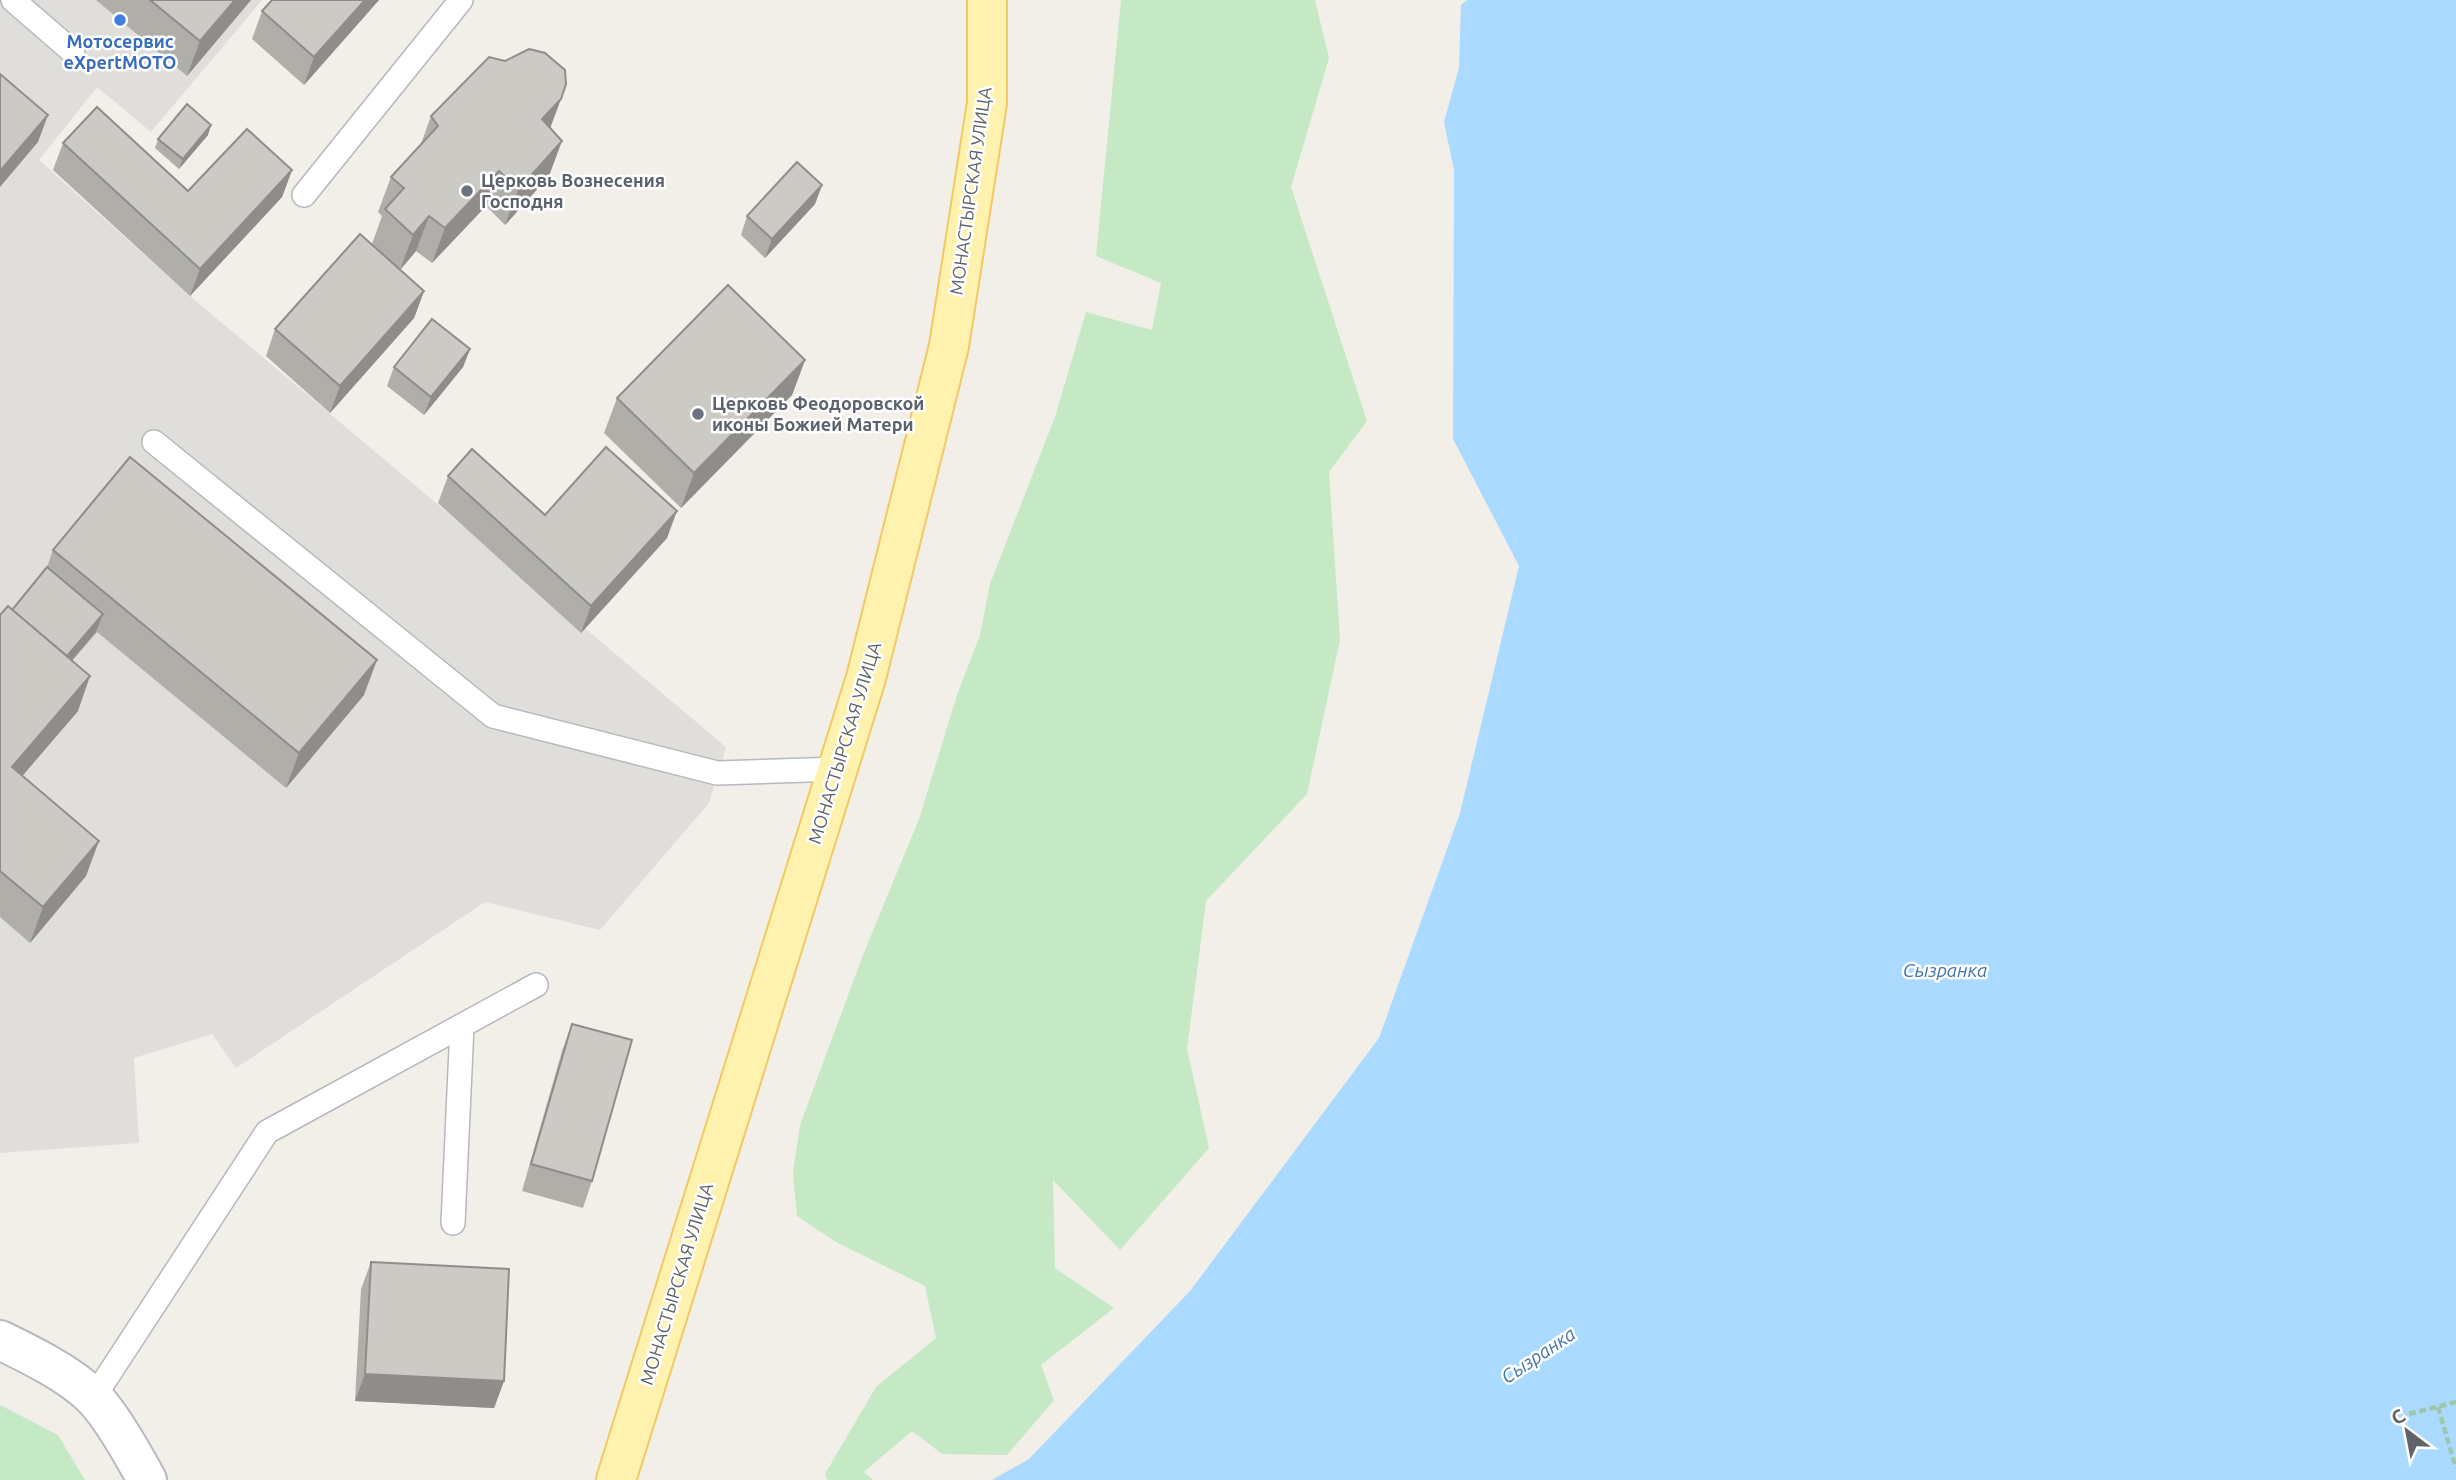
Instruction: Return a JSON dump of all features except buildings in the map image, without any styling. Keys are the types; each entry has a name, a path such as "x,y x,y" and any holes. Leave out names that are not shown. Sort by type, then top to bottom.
{"main road":[{"name":"МОНАСТЫРСКАЯ УЛИЦА","path":"618,1474 866,678 949,346 987,103 987,0"},
{"path":"0,1340 41,1360 93,1397 131,1450 147,1480"}],"lane":[{"path":"13,0 73,52"},
{"path":"304,195 461,0"},
{"path":"154,442 493,716 718,773 838,769"},
{"path":"93,1397 267,1132 537,985"},
{"path":"453,1223 462,1026"}],"path":[{"path":"2409,1414 2456,1402"},
{"path":"2438,1407 2456,1468"}],"shaded area":[{"path":"0,0 262,0 151,132 97,87 39,160 190,296 726,747 709,803 600,930 485,902 236,1068 212,1034 134,1058 139,1143 0,1153"}],"green space":[{"path":"1121,0 1315,0 1329,58 1291,187 1367,421 1329,472 1340,640 1307,794 1206,901 1187,1049 1209,1148 1120,1250 1053,1180 1055,1268 1114,1308 1041,1365 1054,1400 1007,1455 942,1454 912,1431 864,1472 873,1480 828,1480 825,1474 876,1387 936,1338 925,1286 836,1242 797,1216 793,1173 800,1125 863,955 919,819 957,695 980,635 990,584 1055,417 1086,312 1152,330 1161,283 1096,256"},
{"path":"0,1405 58,1435 85,1480 0,1480"}],"water":[{"name":"Сызранка","path":"1467,0 2456,0 2456,1480 992,1480 1029,1459 1190,1291 1379,1038 1460,813 1519,566 1453,439 1454,170 1444,122 1459,68 1461,5"}],"place":[{"name":"Мотосервис eXpertMOTO","path":"120,20"},
{"name":"Церковь Вознесения Господня","path":"467,191"},
{"name":"Церковь Феодоровской иконы Божией Матери","path":"698,414"}]}
